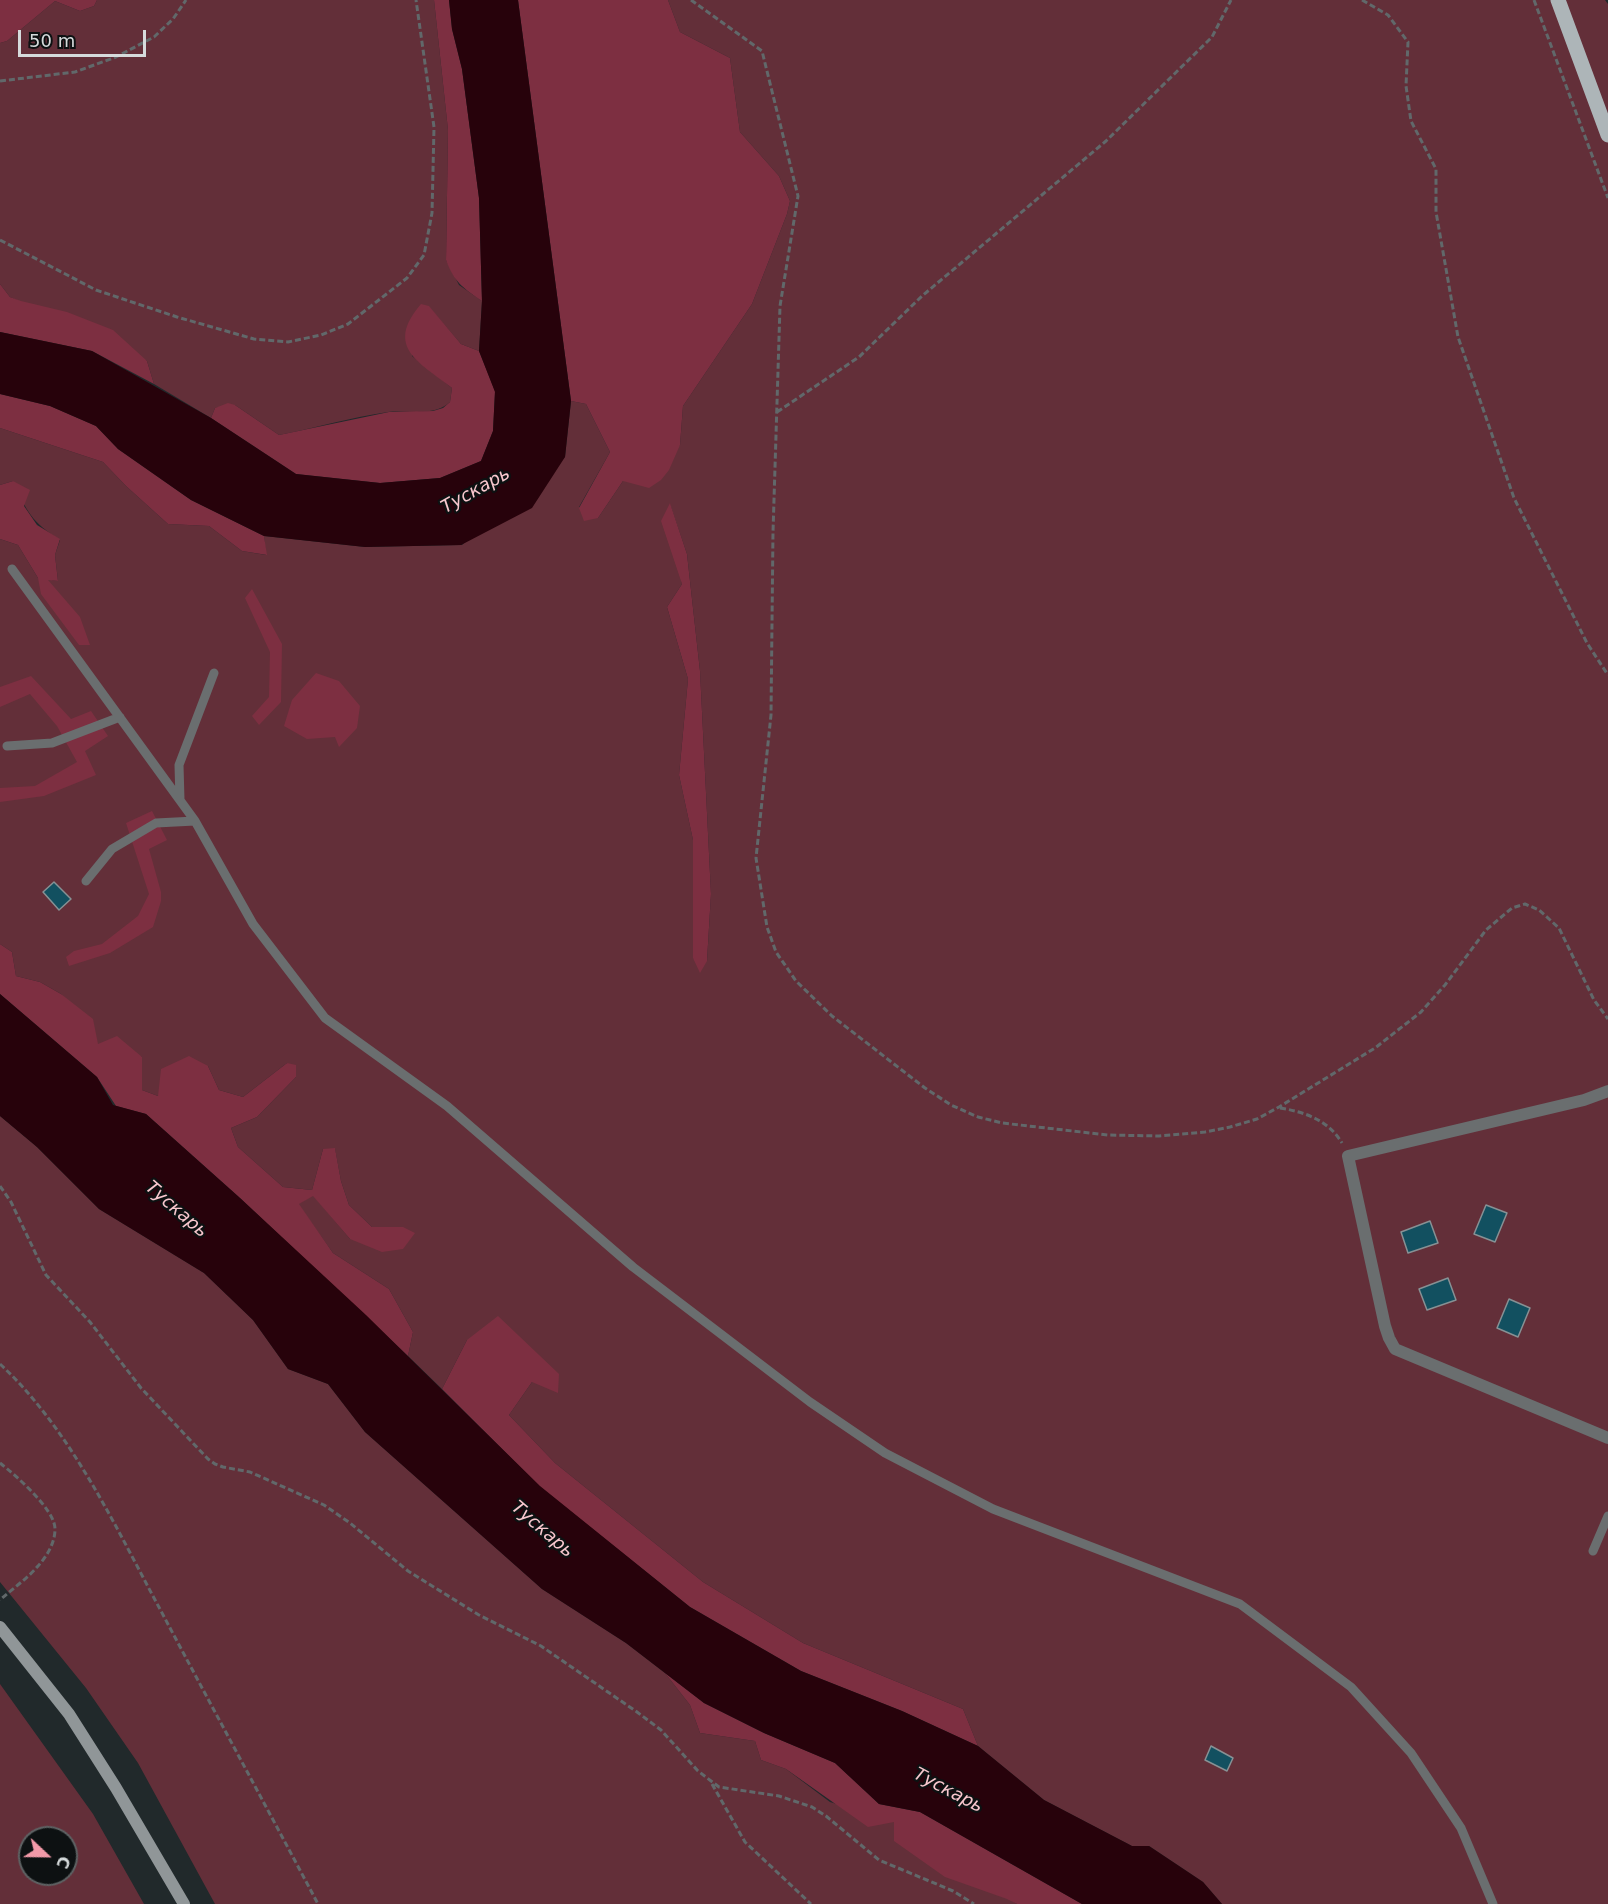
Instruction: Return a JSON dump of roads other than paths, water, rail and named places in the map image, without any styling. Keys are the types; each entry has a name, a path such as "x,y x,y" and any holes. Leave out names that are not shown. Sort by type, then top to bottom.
{"main road":[{"path":"1558,0 1608,135"},
{"path":"0,1627 69,1714 184,1904"}],"street":[{"path":"1608,1091 1584,1100 1348,1156 1385,1326 1395,1349 1608,1438"}],"lane":[{"path":"12,570 195,821 253,924 325,1018 447,1106 633,1267 810,1402 885,1453 993,1509 1240,1604 1351,1688 1411,1753 1461,1828 1493,1904"},
{"path":"180,800 179,765 214,673"},
{"path":"7,746 52,743 120,717"},
{"path":"86,881 112,849 156,823 195,821"},
{"path":"1593,1551 1608,1516"}],"water":[{"name":"Тускарь","path":"449,0 518,0 571,401 565,457 532,508 461,545 365,547 264,536 191,500 118,449 96,426 50,406 0,394 0,332 92,351 211,418 296,474 380,483 440,478 481,461 493,431 495,392 479,351 482,301 479,198 462,69 452,29"},
{"name":"Тускарь","path":"0,994 97,1077 113,1105 146,1114 240,1198 366,1315 540,1486 690,1607 801,1671 902,1711 978,1746 1044,1800 1132,1846 1149,1846 1203,1882 1222,1904 1082,1904 920,1812 879,1804 835,1763 764,1733 704,1703 626,1643 542,1589 365,1432 328,1384 288,1369 253,1320 204,1273 99,1209 37,1147 0,1116"}]}
